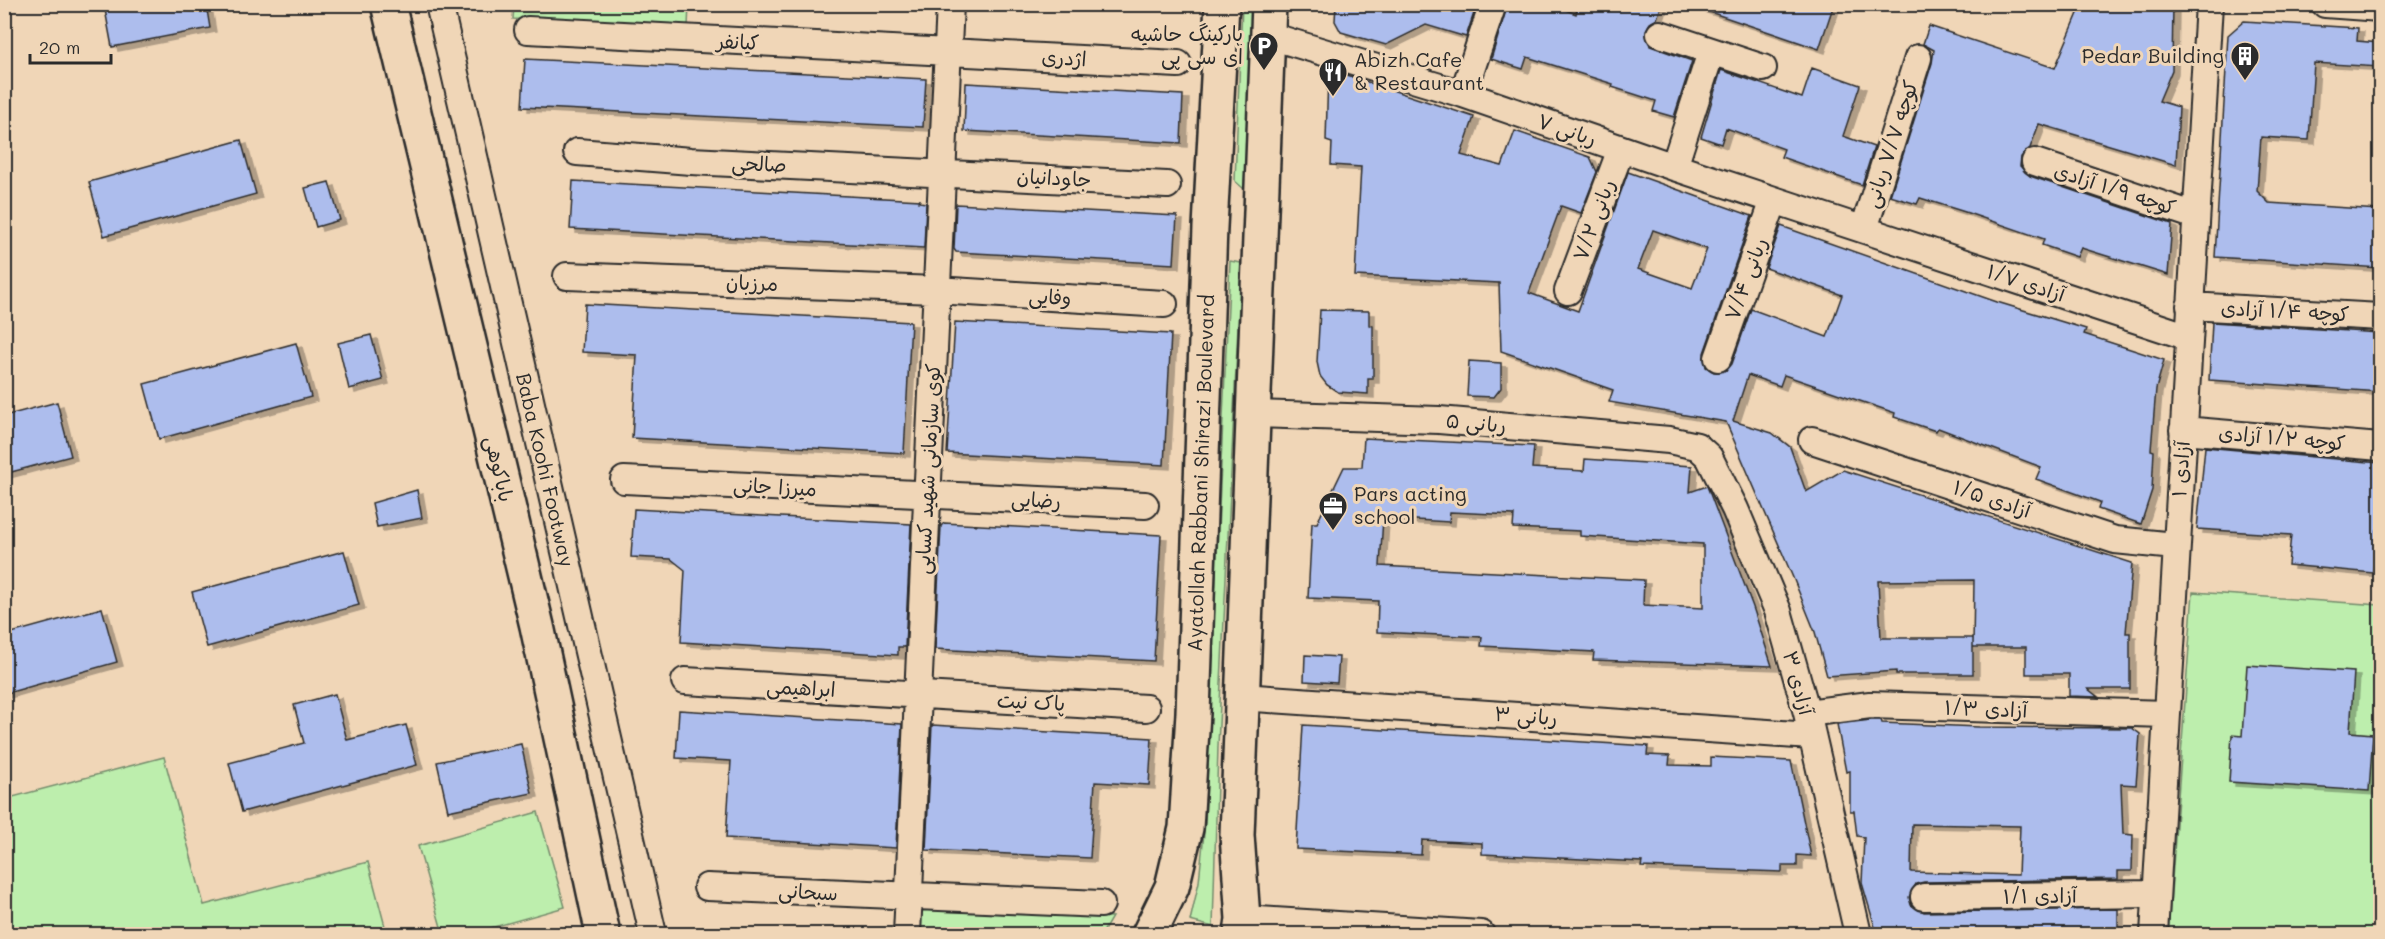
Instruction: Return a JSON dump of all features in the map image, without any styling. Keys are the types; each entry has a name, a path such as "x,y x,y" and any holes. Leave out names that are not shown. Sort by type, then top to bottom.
{"main road":[{"name":"باباکوهی","path":"388,4 537,626 603,934"},
{"name":"Ayatollah Rabbani Shirazi Boulevard","path":"1149,934 1172,887 1186,828 1193,713 1210,227 1222,4"},
{"path":"1242,927 1237,835 1254,414 1258,232 1268,20"},
{"path":"1210,227 1258,232"}],"street":[{"name":"Baba Koohi Footway","path":"439,4 653,934"},
{"name":"کوی سازمانی شهید کسایی","path":"907,934 950,4"},
{"path":"1463,93 1493,4"},
{"name":"آزادی ۱","path":"2154,934 2175,546 2209,4"},
{"path":"2325,4 2380,8"},
{"name":"ربانی ۷","path":"1268,20 1463,93 1674,167 1864,229"},
{"name":"کیانفر","path":"528,30 949,51"},
{"path":"1660,34 1763,68"},
{"name":"اژدری","path":"949,51 1178,64"},
{"path":"1674,167 1711,52"},
{"name":"کوچه ۷/۷ ربانی","path":"1864,229 1918,58"},
{"name":"ربانی ۷/۲","path":"1568,291 1621,148"},
{"name":"صالحی","path":"577,152 691,161 941,172"},
{"name":"کوچه ۱/۹ آزادی","path":"2035,162 2196,216"},
{"name":"جاودانیان","path":"941,172 1167,185"},
{"name":"ربانی ۷/۴","path":"1718,358 1774,200"},
{"name":"آزادی ۱/۷","path":"1864,229 2188,337"},
{"name":"مرزبان","path":"567,276 936,290"},
{"name":"وفایی","path":"936,290 1164,304"},
{"name":"کوچه ۱/۴ آزادی","path":"2190,306 2380,317"},
{"name":"ربانی ۵","path":"1254,414 1439,420 1669,440 1697,446"},
{"name":"کوچه ۱/۲ آزادی","path":"2183,430 2380,447"},
{"name":"آزادی ۱/۵","path":"1812,440 2115,540 2175,546"},
{"name":"۳ آزادی","path":"1697,446 1709,457 1735,509 1778,611 1809,724 1858,934"},
{"name":"میرزا جانی","path":"624,480 926,495"},
{"name":"رضایی","path":"926,495 1145,505"},
{"name":"ابراهیمی","path":"685,681 917,695"},
{"name":"پاک نیت","path":"917,695 1146,708"},
{"name":"ربانی ۳","path":"1241,697 1809,724"},
{"name":"آزادی ۱/۳","path":"1809,724 1870,705 2166,714"},
{"name":"سبحانی","path":"707,887 1101,904"},
{"name":"آزادی ۱/۱","path":"1924,897 2156,894"},
{"path":"1242,927 1481,934"}],"green space":[{"path":"514,5 689,5 688,26 513,19"},
{"path":"1242,5 1253,5 1244,189 1235,181"},
{"path":"1230,261 1241,263 1218,746 1213,927 1190,921 1199,882 1205,823"},
{"path":"2193,592 2380,605 2380,934 2168,934"},
{"path":"164,757 204,905 368,862 387,934 7,934 4,924 5,799"},
{"path":"538,812 565,907 469,934 443,934 418,846"},
{"path":"920,909 1112,917 1102,934 919,934"}],"building":[{"path":"104,4 206,4 210,28 112,47"},
{"path":"1336,4 1477,4 1466,37 1426,25 1386,45 1341,32 1335,21"},
{"path":"1508,4 1550,4 1576,14 1578,4 1662,4 1657,19 1650,23 1646,30 1650,46 1692,61 1674,117 1653,111 1656,101 1612,87 1613,84 1527,57 1523,69 1491,59"},
{"path":"1699,4 1834,4 1819,49 1698,8"},
{"path":"2082,4 2173,4 2172,70 2159,101 2179,107 2176,165 2039,124 2030,148 2021,157 2020,166 2030,176 2172,224 2168,275 2081,248 2077,257 2042,245 2044,239 1965,212 1920,198 1917,204 1890,196 1932,63 1934,50 1923,44 1929,26 2055,68"},
{"path":"2244,21 2358,28 2357,41 2380,43 2380,67 2314,63 2309,140 2261,137 2257,191 2269,203 2380,210 2380,268 2215,257 2228,35"},
{"path":"525,59 926,79 923,127 522,107"},
{"path":"1812,68 1860,85 1843,136 1874,147 1862,185 1781,157 1784,149 1726,128 1721,144 1701,137 1721,70 1802,98"},
{"path":"1337,72 1474,117 1461,155 1502,166 1515,131 1590,157 1597,172 1581,213 1561,206 1529,293 1578,311 1628,172 1752,216 1704,353 1706,367 1714,372 1727,370 1732,364 1751,309 1827,337 1842,295 1766,268 1781,226 1997,302 2086,329 2084,334 2164,360 2156,389 2151,450 2154,451 2152,490 2141,524 2098,509 2100,502 2036,479 2041,467 1938,428 1936,431 1894,417 1895,413 1784,375 1780,386 1748,375 1733,421 1772,433 1790,447 1806,492 1843,470 2132,563 2126,633 2130,633 2130,689 2088,689 2098,697 2069,696 2069,674 2026,674 2026,647 1973,647 1973,674 1896,674 1896,671 1827,676 1815,632 1726,422 1609,402 1613,390 1501,351 1499,283 1355,276 1361,167 1331,165 1332,143 1326,141 1328,73","holes":["1653,230 1707,249 1692,288 1638,269","1974,580 1973,647 1973,638 1881,638 1878,581"]},
{"path":"966,83 1183,95 1181,143 964,131"},
{"path":"241,140 256,194 104,236 89,182"},
{"path":"573,181 920,200 919,202 926,203 924,248 570,229"},
{"path":"329,182 340,220 316,227 305,188"},
{"path":"956,204 1177,216 1174,264 956,252 954,249"},
{"path":"585,304 911,322 904,453 632,438 637,355 582,352"},
{"path":"1320,310 1369,311 1369,325 1373,326 1373,379 1368,379 1368,394 1338,392 1327,385 1320,376 1317,362"},
{"path":"955,322 1171,334 1164,465 947,453"},
{"path":"2212,322 2380,333 2380,392 2209,380"},
{"path":"371,335 383,380 349,389 338,343"},
{"path":"296,343 311,397 159,439 144,384"},
{"path":"1469,361 1501,363 1501,388 1494,397 1467,396"},
{"path":"57,402 71,456 4,474 4,416"},
{"path":"1364,438 1534,446 1532,468 1584,471 1585,459 1692,466 1690,492 1707,486 1753,607 1772,666 1593,660 1594,652 1481,646 1482,637 1377,632 1378,601 1308,598 1312,523 1317,523 1344,467 1362,467","holes":["1450,512 1514,515 1513,528 1580,531 1580,536 1703,544 1703,608 1643,605 1644,580 1380,566 1383,518 1449,522"]},
{"path":"2205,447 2380,463 2380,531 2377,530 2373,573 2288,565 2291,535 2197,529"},
{"path":"417,490 422,518 377,527 372,503"},
{"path":"634,509 911,524 905,647 898,647 898,655 681,642 685,570 671,559 631,557"},
{"path":"944,523 1161,535 1154,661 935,649 941,526"},
{"path":"344,551 359,605 207,647 192,592"},
{"path":"102,608 117,662 4,694 4,635"},
{"path":"1305,655 1339,657 1337,683 1304,681"},
{"path":"2247,665 2354,672 2350,732 2373,734 2369,791 2229,782 2232,735 2242,736"},
{"path":"335,694 347,740 406,725 417,765 242,812 229,763 304,743 294,705"},
{"path":"679,710 902,724 896,848 726,838 731,761 676,758"},
{"path":"1881,720 1882,723 1979,727 2132,728 2140,734 2136,785 2121,784 2123,834 2133,835 2132,871 2118,871 2118,879 1924,882 1916,884 1909,897 1911,905 1924,912 2118,909 2118,934 1877,934 1862,883 1864,837 1857,836 1854,811 1850,811 1850,771 1846,772 1837,724","holes":["1912,824 2020,826 2018,875 1911,872"]},
{"path":"932,725 1152,738 1149,785 1095,782 1090,858 926,850"},
{"path":"1303,725 1648,746 1647,755 1670,756 1669,765 1711,766 1711,757 1791,761 1811,856 1797,855 1797,866 1782,866 1782,872 1641,867 1642,862 1482,854 1482,843 1422,840 1421,855 1296,849"},
{"path":"521,744 532,793 448,811 437,762"}],"place":[{"name":"پارکینگ حاشیه ای سی پی","path":"1264,72"},
{"name":"Pedar Building","path":"2245,82"},
{"name":"Abizh Cafe & Restaurant","path":"1333,98"},
{"name":"Pars acting school","path":"1333,532"}]}
